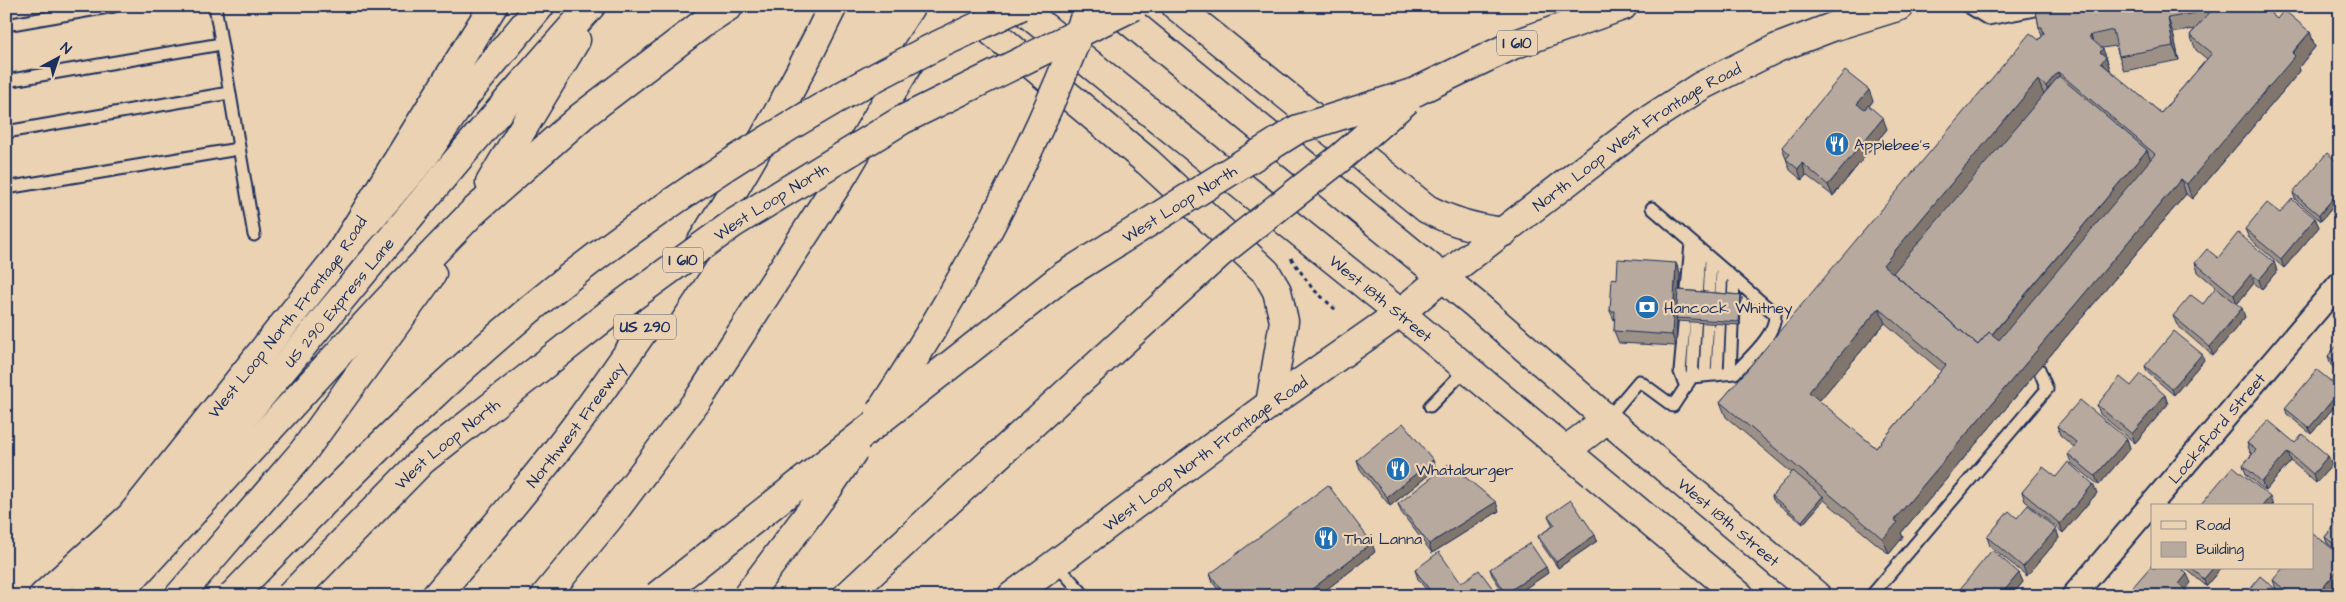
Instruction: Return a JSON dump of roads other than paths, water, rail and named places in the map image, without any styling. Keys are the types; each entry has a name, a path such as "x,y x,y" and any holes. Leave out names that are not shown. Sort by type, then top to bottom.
{"main road":[{"name":"West Loop North Frontage Road","path":"43,596 131,516 339,255 494,6"},
{"path":"339,255 425,154 467,94 540,6"},
{"name":"US 290 Express Lane","path":"84,596 122,557 225,438 502,105 591,6"},
{"path":"179,596 302,452 436,269 518,140 596,6"},
{"path":"116,596 386,302 472,213 582,116 706,21 729,6"},
{"name":"Northwest Freeway","path":"436,596 508,511 577,424 652,318 721,210 772,123 833,6"},
{"path":"912,58 934,6"},
{"path":"545,596 609,518 700,397 845,172 912,58 946,6"},
{"path":"961,6 1148,162 1266,272 1277,291 1284,321 1270,404"},
{"path":"232,596 414,413 523,316 620,239 721,170 820,109 920,54 1020,6"},
{"name":"West 18th Street","path":"1020,6 1400,313 1740,596"},
{"path":"747,596 829,487 883,406 955,291 1032,142 1090,6"},
{"name":"West 18th Street","path":"1111,6 1442,278 1817,596"},
{"name":"West Loop North","path":"290,596 424,460 610,313 734,223 902,120 1134,6"},
{"path":"1176,6 1427,209 1452,222 1476,229 1504,232"},
{"name":"I 610","path":"1415,92 1513,45 1623,6"},
{"name":"North Loop West Frontage Road","path":"1400,313 1442,278 1647,122 1701,86 1777,48 1835,26 1900,6"},
{"path":"847,596 1220,252 1339,159 1415,92"},
{"name":"West Loop North","path":"657,596 1063,276 1298,129 1415,92"},
{"name":"West Loop North Frontage Road","path":"1012,596 1055,562 1270,404 1400,313"},
{"path":"1565,451 1607,419"}],"street":[{"name":"Locksford Street","path":"2072,596 2340,283"}],"lane":[{"path":"6,25 114,6"},
{"path":"215,6 254,235"},
{"path":"1967,6 1988,19 2056,6"},
{"path":"6,81 221,44"},
{"path":"6,132 229,93"},
{"path":"6,188 238,149"},
{"path":"1652,208 1775,314 1775,321 1766,337 1735,373 1705,375 1689,382"},
{"path":"1689,382 1680,372 1691,243"},
{"path":"1607,419 1639,381 1673,406 1689,382 1700,251"},
{"path":"1705,375 1711,260"},
{"path":"1717,374 1722,270"},
{"path":"1730,373 1734,280"},
{"path":"1430,406 1466,369"},
{"path":"1871,596 2046,389 2039,369"},
{"path":"1055,562 1085,596"}],"place":[{"name":"Applebee's","path":"1837,144"},
{"name":"Hancock Whitney","path":"1647,307"},
{"name":"Whataburger","path":"1398,469"},
{"name":"Thai Lanna","path":"1326,538"}]}
